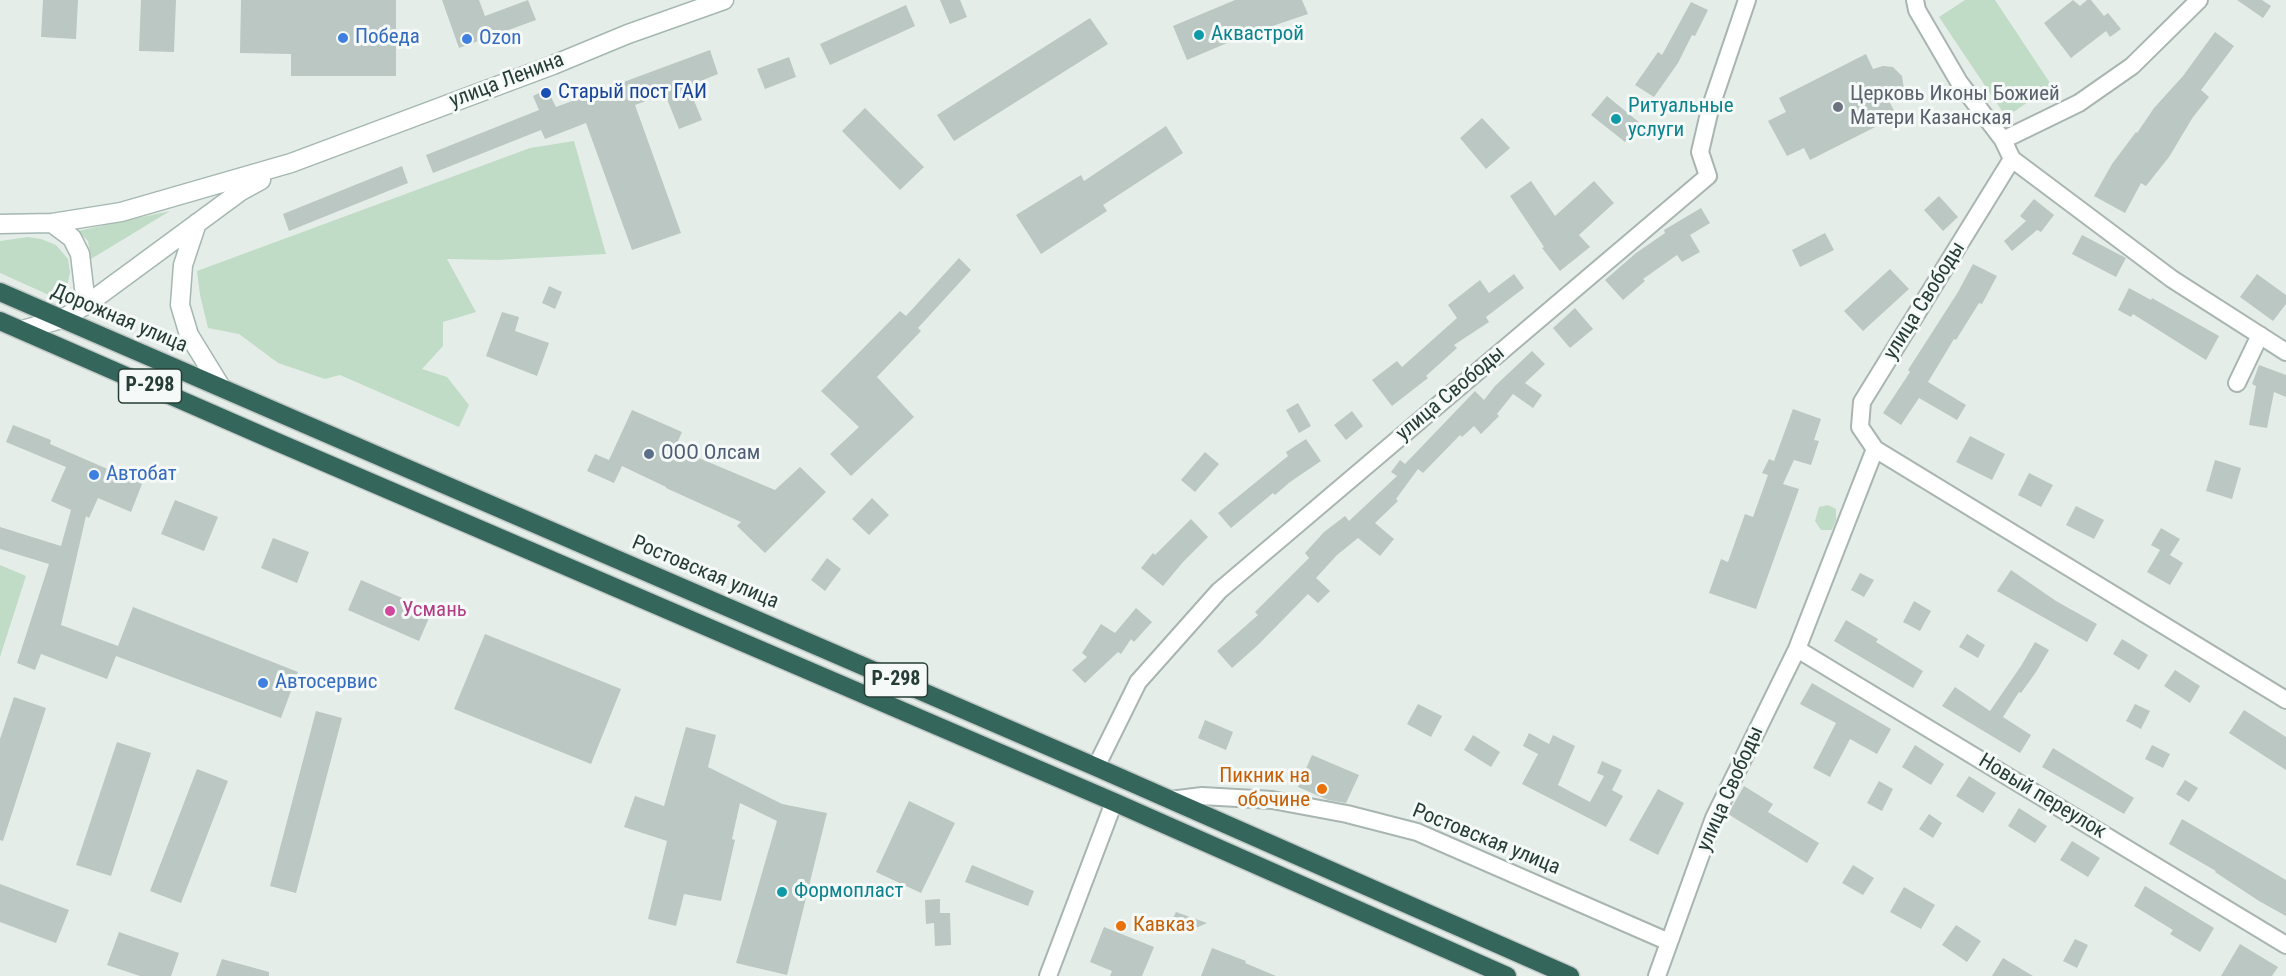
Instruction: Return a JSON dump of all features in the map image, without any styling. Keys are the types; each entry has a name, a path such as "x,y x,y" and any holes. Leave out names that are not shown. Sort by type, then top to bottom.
{"highway":[{"name":"Дорожная улица","path":"0,292 220,387"},
{"name":"Р-298","path":"0,321 1114,802 1507,976"},
{"name":"Ростовская улица","path":"220,387 1096,767 1570,976"}],"main road":[{"name":"улица Ленина","path":"291,163 553,65 628,34 724,0"},
{"path":"0,224 52,223 121,212 291,163"},
{"path":"22,330 62,319 86,305 241,191 291,163"},
{"path":"52,223 72,238 80,254 86,305"},
{"path":"197,224 183,265 180,305 189,335 220,387"}],"street":[{"name":"улица Свободы","path":"1096,767 1138,682 1219,591 1708,176 1701,152 1710,109 1747,0"},
{"path":"1915,0 1917,10 1959,82 2003,140 2012,159 2172,279 2286,352"},
{"path":"2003,140 2079,103 2123,72 2199,0"},
{"name":"улица Свободы","path":"1657,976 1714,818 1797,649 1875,449 1860,428 1862,402 2012,159"},
{"path":"2236,383 2260,335"},
{"path":"1875,449 2286,700"},
{"name":"Новый переулок","path":"1797,649 2286,945"},
{"name":"Ростовская улица","path":"1170,800 1202,796 1272,801 1347,814 1417,832 1669,942"},
{"path":"1048,976 1114,802"},
{"path":"1471,960 1489,976"}],"green space":[{"path":"1965,0 1995,0 2052,86 2006,117 1939,17"},
{"path":"574,141 606,254 497,260 447,259 476,312 443,322 443,346 422,369 447,377 469,405 459,427 340,375 325,379 278,363 239,334 208,328 197,271 530,148"},
{"path":"170,211 91,259 88,241 78,231"},
{"path":"28,237 56,245 68,259 70,272 67,287 59,294 49,295 0,273 0,241"},
{"path":"1828,505 1836,509 1836,520 1832,530 1821,530 1815,521 1819,507"},
{"path":"0,565 26,576 0,657"}],"building":[{"path":"43,0 78,0 76,39 41,37"},
{"path":"141,0 176,0 174,52 139,51"},
{"name":"Победа","path":"241,0 396,0 396,76 291,76 291,54 240,53"},
{"path":"442,0 479,0 485,16 528,0 536,20 459,48"},
{"path":"940,0 960,0 967,17 950,24"},
{"path":"1235,0 1302,0 1308,14 1246,35 1187,60 1173,26"},
{"path":"2073,0 2080,6 2087,0 2091,0 2104,16 2108,13 2121,29 2110,37 2106,31 2071,58 2044,23"},
{"path":"2237,0 2262,0 2271,6 2263,18"},
{"path":"1691,2 1708,10 1695,36 1692,35 1678,63 1654,97 1635,85 1658,52 1662,55"},
{"path":"906,5 915,26 830,65 820,44"},
{"path":"1090,18 1108,44 954,141 937,115"},
{"path":"2215,32 2234,46 2201,90 2209,97 2193,117 2169,157 2146,186 2141,183 2125,213 2094,196 2112,164 2154,108 2183,76"},
{"path":"710,50 718,74 688,86 702,120 679,129 665,94 635,105 681,233 632,250 586,123 545,139 541,130 433,173 426,155 539,110 533,96 547,89 556,107"},
{"name":"Церковь Иконы Божией Матери Казанская","path":"1866,54 1873,69 1883,66 1893,67 1902,76 1904,89 1890,103 1897,116 1810,160 1804,148 1787,156 1768,121 1786,112 1779,98"},
{"path":"789,57 796,77 765,89 757,69"},
{"name":"Ритуальные услуги","path":"1607,96 1640,123 1625,142 1591,115"},
{"path":"865,108 924,167 900,190 842,131"},
{"path":"1482,118 1510,148 1486,169 1460,138"},
{"path":"1166,126 1183,153 1103,205 1107,211 1041,254 1016,215 1081,175 1084,181"},
{"path":"402,166 408,183 289,231 283,214"},
{"path":"1531,181 1555,216 1594,181 1614,203 1579,235 1590,247 1560,271 1542,248 1544,247 1510,196"},
{"path":"1939,196 1958,217 1943,231 1924,210"},
{"path":"2034,199 2054,215 2041,232 2037,230 2012,251 2004,241 2026,221 2020,216"},
{"path":"1701,208 1710,223 1690,235 1700,252 1682,262 1677,255 1643,279 1645,281 1623,300 1605,280 1636,253 1665,233 1664,230"},
{"path":"1825,233 1834,250 1800,267 1792,250"},
{"path":"2082,235 2126,258 2116,277 2072,254"},
{"path":"959,258 971,270 918,328 921,331 877,377 914,417 851,476 830,454 859,427 821,391 900,311 906,316"},
{"path":"1973,264 1997,276 1982,304 1979,303 1956,340 1954,339 1928,382 1966,405 1957,420 1919,398 1901,425 1883,413 1910,372 1908,370 1958,292"},
{"path":"1890,269 1909,289 1863,331 1844,311"},
{"path":"1514,274 1524,288 1486,317 1489,322 1454,345 1457,348 1426,376 1428,378 1392,406 1372,380 1397,361 1402,367 1457,318 1448,305 1480,280 1489,293"},
{"path":"2257,274 2286,295 2286,304 2273,321 2240,297"},
{"path":"549,286 562,292 555,309 542,303"},
{"path":"2129,288 2151,300 2152,298 2219,336 2206,360 2133,314 2131,317 2118,310"},
{"path":"1575,308 1593,329 1570,348 1553,328"},
{"path":"502,312 519,317 515,331 549,343 537,376 486,356"},
{"path":"1532,351 1545,364 1525,383 1542,395 1533,408 1513,394 1497,414 1499,416 1481,434 1474,426 1462,437 1460,435 1423,473 1418,469 1396,499 1398,501 1375,523 1394,539 1380,556 1358,538 1337,555 1316,578 1330,591 1318,603 1308,594 1232,668 1217,651 1258,615 1255,612 1309,558 1305,553 1324,532 1345,516 1349,521 1397,476 1391,472 1400,460 1405,464 1475,391 1484,400 1495,386"},
{"path":"2259,365 2286,375 2286,397 2274,392 2267,428 2249,425 2256,386 2252,384"},
{"path":"1298,403 1311,426 1299,433 1286,410"},
{"path":"1793,409 1821,419 1814,440 1819,441 1811,465 1794,460 1783,484 1799,489 1756,609 1709,593 1721,559 1728,562 1745,514 1753,517 1768,475 1762,473 1769,459 1774,461"},
{"path":"632,410 682,432 675,448 775,490 800,467 826,492 765,553 737,526 741,522 622,466 614,483 587,471 595,454 609,460"},
{"path":"1352,411 1363,426 1346,440 1334,425"},
{"path":"13,425 51,440 50,444 142,484 131,512 98,498 89,518 86,516 61,625 118,646 133,607 298,672 281,718 116,656 107,679 41,654 35,670 17,663 49,564 0,549 0,527 61,546 71,510 51,501 66,467 6,442"},
{"path":"1970,436 2005,454 1992,480 1956,462"},
{"path":"1306,439 1321,461 1275,495 1273,493 1231,528 1218,513 1288,456 1286,452"},
{"path":"1205,452 1219,464 1195,492 1181,480"},
{"path":"2215,460 2241,468 2232,499 2206,491"},
{"path":"2029,473 2053,485 2041,507 2018,495"},
{"path":"872,498 889,515 869,535 852,519"},
{"path":"175,500 218,517 204,551 161,534"},
{"path":"2076,506 2104,520 2094,539 2066,525"},
{"path":"1191,519 1208,537 1163,586 1141,568 1153,553 1155,555"},
{"path":"2161,528 2180,539 2170,555 2183,563 2170,585 2147,572 2160,550 2151,545"},
{"path":"273,538 309,552 297,583 261,568"},
{"path":"827,558 841,569 825,591 811,580"},
{"path":"2011,570 2056,601 2097,624 2087,642 1997,591"},
{"path":"1860,573 1874,580 1864,597 1851,590"},
{"name":"Усмань","path":"361,580 432,611 419,641 348,610"},
{"path":"1914,601 1931,611 1920,631 1903,622"},
{"path":"1136,608 1152,622 1134,642 1131,639 1121,654 1118,652 1085,683 1072,670 1087,657 1082,653 1101,624 1115,633"},
{"path":"1846,620 1878,639 1876,642 1923,671 1913,688 1834,641"},
{"path":"485,634 621,689 591,764 454,709"},
{"path":"1967,634 1985,645 1978,658 1959,647"},
{"path":"2122,639 2148,655 2139,670 2113,654"},
{"path":"2035,642 2049,650 2003,717 2031,735 2020,753 1942,706 1955,687 1990,711"},
{"path":"2175,670 2200,686 2190,703 2164,686"},
{"path":"1812,683 1891,729 1877,754 1850,739 1830,777 1813,768 1836,723 1800,704"},
{"path":"14,697 46,708 3,841 0,840 0,739"},
{"path":"1418,704 1442,716 1431,737 1407,724"},
{"path":"2135,704 2150,711 2141,729 2126,721"},
{"path":"2244,710 2286,737 2286,770 2229,733"},
{"path":"316,711 342,718 296,893 270,886"},
{"path":"1205,720 1233,732 1226,750 1198,738"},
{"path":"686,727 716,735 708,767 782,804 827,813 787,975 736,963 777,821 740,803 732,839 735,840 721,901 684,894 676,926 648,919 667,841 624,827 635,796 664,806"},
{"path":"1529,733 1549,744 1553,735 1575,746 1558,785 1590,802 1604,776 1597,773 1602,761 1622,770 1612,790 1623,796 1606,827 1522,784 1538,754 1523,746"},
{"path":"1473,735 1500,752 1491,767 1464,750"},
{"path":"117,742 151,753 111,876 76,865"},
{"path":"1915,745 1944,764 1931,785 1902,767"},
{"path":"2152,745 2170,754 2163,768 2145,759"},
{"path":"2053,748 2134,798 2124,814 2042,767"},
{"path":"1312,755 1359,775 1346,803 1328,800 1298,787"},
{"path":"197,769 228,781 181,903 150,891"},
{"path":"1969,776 1996,793 1983,813 1956,796"},
{"path":"2185,780 2198,788 2189,802 2176,794"},
{"path":"1879,781 1893,789 1882,811 1867,803"},
{"path":"1744,786 1773,804 1768,812 1819,843 1807,863 1728,814"},
{"path":"1658,789 1684,803 1658,855 1629,840"},
{"path":"909,801 955,823 921,893 876,872"},
{"path":"2019,808 2047,826 2035,843 2008,826"},
{"path":"1929,814 1942,823 1933,838 1919,829"},
{"path":"2182,819 2286,880 2286,916 2169,844"},
{"path":"2072,841 2100,858 2088,877 2060,860"},
{"path":"972,865 1034,891 1028,906 965,882"},
{"path":"1853,865 1874,878 1863,895 1842,883"},
{"path":"0,884 69,910 56,943 0,922"},
{"path":"2145,886 2214,928 2200,952 2170,934 2173,930 2134,906"},
{"path":"1904,887 1935,905 1921,929 1890,912"},
{"path":"940,899 940,913 950,913 951,945 935,946 934,923 926,924 925,900"},
{"path":"1176,912 1207,923 1189,931 1170,924"},
{"path":"1956,925 1981,941 1967,962 1942,945"},
{"path":"1104,927 1154,947 1142,976 1110,976 1112,971 1090,962"},
{"path":"119,932 179,953 171,976 140,976 107,965"},
{"path":"2075,939 2088,945 2077,968 2063,961"},
{"path":"2240,944 2278,967 2272,976 2221,976"},
{"path":"1212,948 1246,961 1245,963 1276,976 1201,976"},
{"path":"2003,958 2033,976 1992,976"},
{"path":"222,959 269,972 269,976 216,976"}],"place":[{"name":"Аквастрой","path":"1199,35"},
{"name":"Победа","path":"343,38"},
{"name":"Ozon","path":"467,39"},
{"name":"Старый пост ГАИ","path":"546,93"},
{"name":"Церковь Иконы Божией Матери Казанская","path":"1838,107"},
{"name":"Ритуальные услуги","path":"1616,119"},
{"name":"ООО Олсам","path":"649,454"},
{"name":"Автобат","path":"94,475"},
{"name":"Усмань","path":"390,611"},
{"name":"Автосервис","path":"263,683"},
{"name":"Пикник на обочине","path":"1322,789"},
{"name":"Формопласт","path":"782,892"},
{"name":"Кавказ","path":"1121,926"}]}
